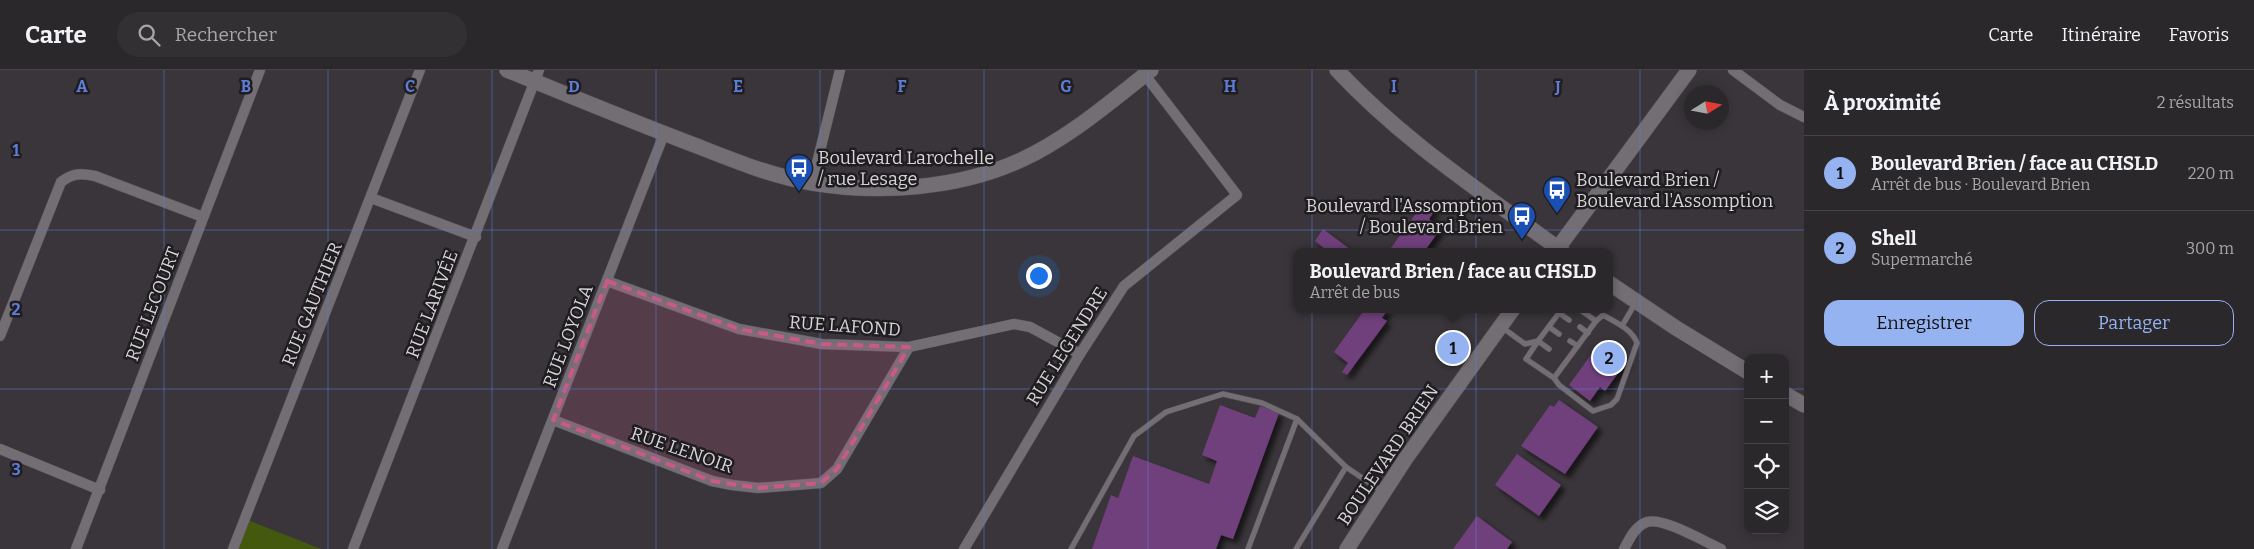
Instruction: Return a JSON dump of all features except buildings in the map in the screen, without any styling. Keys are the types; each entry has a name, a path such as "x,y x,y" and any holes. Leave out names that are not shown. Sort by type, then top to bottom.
{"street":[{"name":"RUE LECOURT","path":"76,549 203,217 233,146 260,70"},
{"name":"RUE GAUTHIER","path":"233,549 420,70"},
{"path":"507,70 537,76 664,134 764,172 812,183 906,187 953,183 1020,160 1087,121 1148,73"},
{"path":"812,183 840,70"},
{"path":"1337,70 1394,125 1441,165 1556,248"},
{"path":"1560,248 1689,70"},
{"path":"1733,70 1780,105 1804,118"},
{"name":"RUE LEGENDRE","path":"964,549 1080,354 1124,286 1237,195 1148,73"},
{"name":"RUE LARIVÉE","path":"353,549 476,237 537,76"},
{"name":"RUE LOYOLA","path":"502,549 664,134"},
{"path":"0,336 61,182 70,175 81,173 95,176 203,217"},
{"path":"371,198 476,237"},
{"name":"RUE LAFOND","path":"607,281 739,329 822,344 909,347 1014,324 1030,326 1080,354"},
{"path":"1613,286 1744,369"},
{"name":"BOULEVARD BRIEN","path":"1347,549 1383,492 1510,313"},
{"name":"RUE LENOIR","path":"553,420 712,481 758,488 821,483 837,469 909,347"},
{"path":"1789,396 1804,405"},
{"path":"0,449 100,490"},
{"path":"1624,549 1636,530 1646,522 1666,524 1721,549"}],"lane":[{"path":"1622,326 1637,302"},
{"path":"1554,378 1596,322 1604,315 1622,326 1635,338 1637,343 1617,399 1611,405 1593,411 1559,385 1554,378 1526,359 1558,313"},
{"path":"1563,313 1569,320"},
{"path":"1584,313 1596,322"},
{"path":"1500,327 1526,344 1538,341"},
{"path":"1549,327 1560,334"},
{"path":"1580,328 1588,333"},
{"path":"1538,341 1549,349"},
{"path":"1570,341 1578,346"},
{"path":"1560,356 1566,361"},
{"path":"1071,549 1134,436 1166,412 1223,394 1262,403 1297,419 1346,467 1383,492"},
{"path":"1248,549 1297,419"},
{"path":"1296,549 1346,467"}],"highlighted area":[{"path":"607,281 739,329 822,344 909,347 837,469 821,483 758,488 712,481 553,420"}],"green space":[{"path":"245,519 321,549 233,549"}],"place":[{"name":"Boulevard Larochelle / rue Lesage","path":"799,192"},
{"name":"Boulevard Brien / Boulevard l'Assomption","path":"1557,214"},
{"name":"Boulevard l'Assomption / Boulevard Brien","path":"1522,240"},
{"name":"Boulevard Brien / face au CHSLD","path":"1453,348"},
{"name":"Shell","path":"1609,358"}]}
